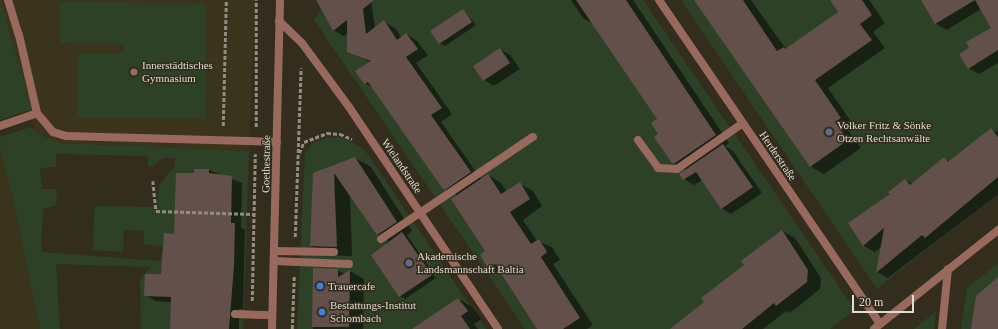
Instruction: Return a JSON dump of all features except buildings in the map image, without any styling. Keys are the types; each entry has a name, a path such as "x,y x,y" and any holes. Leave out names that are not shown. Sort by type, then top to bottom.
{"street":[{"path":"8,0 38,114 53,132 66,136 277,142"},
{"name":"Goethestraße","path":"272,329 280,0"},
{"name":"Herderstraße","path":"659,0 877,326"},
{"name":"Wielandstraße","path":"279,21 302,43 376,147 498,329"},
{"path":"0,126 38,114"},
{"path":"638,140 658,168 677,169 743,124"},
{"path":"381,240 532,137"},
{"path":"877,326 998,230"},
{"path":"274,251 334,252"},
{"path":"274,261 349,264"},
{"path":"942,329 948,269"},
{"path":"235,314 272,315"}],"path":[{"path":"222,140 226,0"},
{"path":"252,314 256,0"},
{"path":"302,43 297,155 304,142 327,133 340,134 376,147"},
{"path":"153,181 156,211 253,214"}],"shaded area":[{"name":"Innerstädtisches Gymnasium","path":"0,0 255,0 249,151 59,143 35,131 0,27"},
{"path":"0,148 13,198 40,329 0,329"}],"green space":[{"path":"0,0 32,109 0,120"},
{"path":"361,0 643,0 855,310 830,329 525,329 314,20 321,10 333,31 362,9"},
{"path":"681,0 998,0 998,193 877,289"},
{"path":"60,2 206,4 205,119 77,117 78,53 124,53 124,44 60,43"},
{"path":"31,127 35,132 59,143 249,151 243,329 141,329 140,278 151,267 56,264 60,329 40,329 13,198 0,148 0,137","holes":["56,154 148,156 148,166 153,166 163,158 175,158 175,166 159,185 157,207 96,206 94,211 93,250 123,252 124,230 144,231 144,244 163,247 160,261 41,252 43,209 56,205 57,189 42,189 40,168 56,167"]},
{"path":"341,137 364,149 486,329 297,329 305,152 314,142 326,138"},
{"path":"998,263 998,329 961,329 967,288"},
{"path":"936,311 934,329 914,329"}],"place":[{"name":"Innerstädtisches Gymnasium","path":"134,72"},
{"name":"Volker Fritz & Sönke Otzen Rechtsanwälte","path":"829,132"},
{"name":"Akademische Landsmannschaft Baltia","path":"409,263"},
{"name":"Trauercafe","path":"320,286"},
{"name":"Bestattungs-Institut Schombach","path":"322,312"}]}
